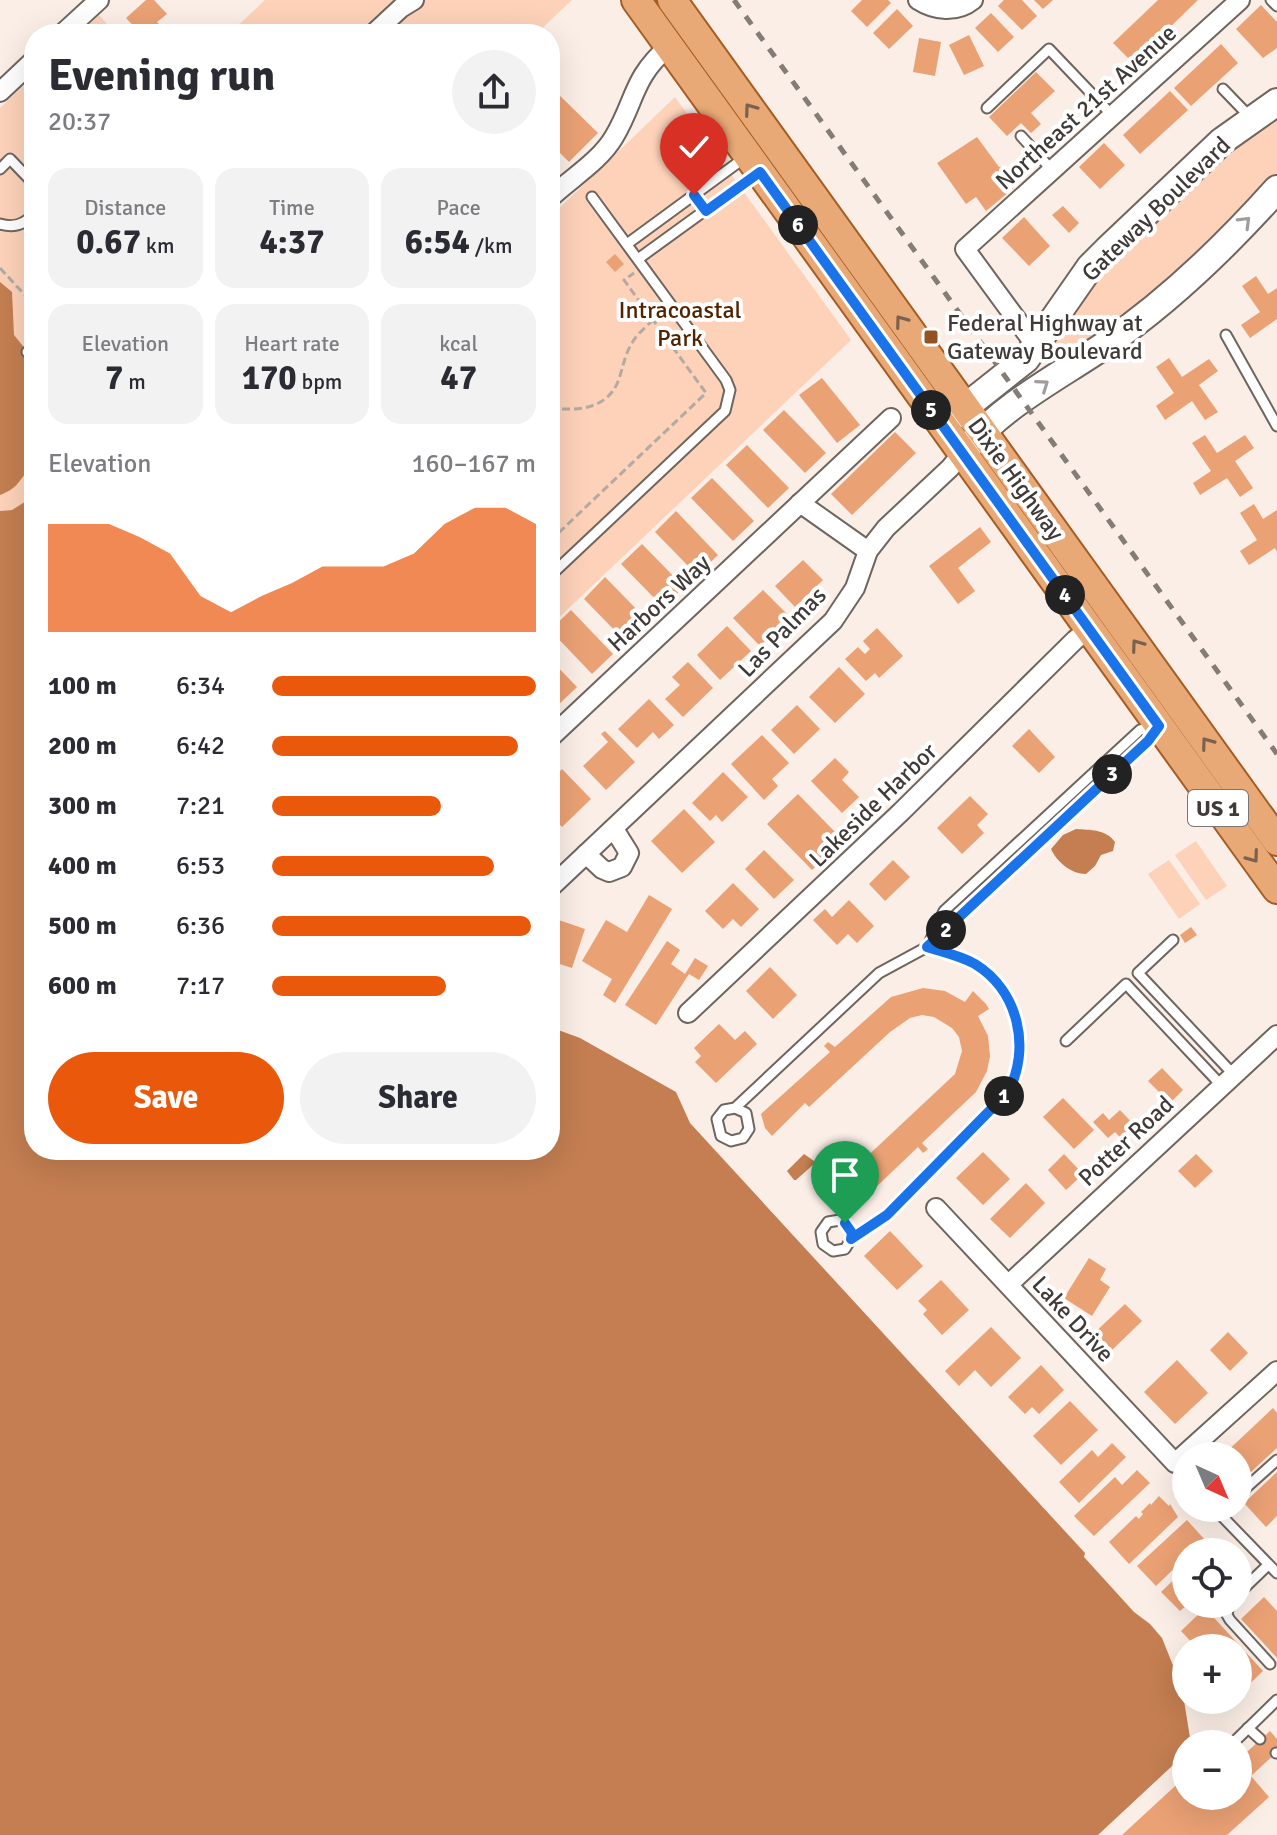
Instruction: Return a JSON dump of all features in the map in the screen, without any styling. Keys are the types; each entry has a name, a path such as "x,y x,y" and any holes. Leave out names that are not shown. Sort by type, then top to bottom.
{"main road":[{"name":"Dixie Highway","path":"636,0 754,164 953,416 981,432 1277,841"},
{"name":"Dixie Highway","path":"672,0 953,416 962,453 1277,889"},
{"name":"Gateway Boulevard","path":"953,416 1020,364 1036,346 1090,267 1222,141 1277,102"},
{"path":"962,453 1011,407 1163,301 1277,189"}],"street":[{"path":"384,24 414,0"},
{"path":"918,0 938,9 960,8 973,0"},
{"name":"Northeast 21st Avenue","path":"1036,346 965,249 1240,0"},
{"path":"72,24 93,2"},
{"path":"560,185 613,140 645,71 669,46"},
{"path":"0,92 24,69"},
{"name":"Harbors Way","path":"560,729 891,418"},
{"name":"Las Palmas","path":"560,879 833,621 855,588 868,551 886,528 962,453"},
{"path":"800,503 868,551"},
{"name":"Lakeside Harbor","path":"688,1013 1089,629"},
{"path":"586,854 609,872 622,867 629,853 614,829"},
{"name":"Potter Road","path":"1009,1284 1277,1035"},
{"name":"Lake Drive","path":"936,1208 1172,1461"},
{"path":"1210,1442 1277,1371"}],"lane":[{"path":"1271,0 1277,6"},
{"path":"987,108 1049,49 1111,114"},
{"path":"1223,89 1252,119"},
{"path":"1021,136 1051,169"},
{"path":"0,169 10,159 24,174"},
{"path":"627,244 694,195 754,164"},
{"path":"638,259 706,211 754,164"},
{"path":"694,195 706,211"},
{"path":"560,567 725,411 729,401 726,380 592,197"},
{"path":"0,224 9,226 24,222"},
{"path":"1226,335 1277,426"},
{"path":"735,1108 879,973 927,947 1148,741 1159,726 1182,709"},
{"path":"927,947 944,911 1140,730 1159,726"},
{"path":"1066,1041 1173,940"},
{"path":"851,1239 887,1215 1008,1092 1018,1073 1022,1046 1013,1008 1001,991 976,964 927,947"},
{"path":"1138,973 1227,1079"},
{"path":"1126,984 1227,1079"},
{"path":"1252,1482 1277,1460"},
{"path":"1228,1522 1277,1573"},
{"path":"1252,1580 1268,1565"},
{"path":"1229,1618 1270,1664"},
{"path":"1260,1739 1248,1728 1277,1700"}],"path":[{"path":"0,268 24,293"},
{"path":"560,532 706,393 624,280 634,273"},
{"path":"560,408 582,409 605,399 617,383 630,345 654,320"}],"green space":[{"path":"265,0 572,0 547,24 240,24"},
{"path":"99,15 107,24 90,24"},
{"path":"24,85 24,502 12,510 0,511 0,108"},
{"name":"Intracoastal Park","path":"675,97 851,340 560,616 560,207"},
{"path":"1277,108 1277,182 1151,303 1061,360 1055,357 1052,343 1102,268"},
{"path":"1196,841 1227,886 1206,900 1175,855"},
{"path":"1169,860 1200,904 1179,919 1148,874"}],"shaded area":[{"path":"0,282 12,292 14,335 24,348 24,475 16,485 0,495"},
{"path":"24,502 24,1160 560,1160 560,1031 580,1038 676,1092 690,1123 1085,1553 1084,1557 1134,1612 1162,1638 1172,1663 1172,1714 1186,1714 1189,1730 1172,1730 1172,1766 1098,1835 0,1835 0,511 12,510"},
{"path":"1076,829 1102,832 1115,842 1113,851 1101,855 1086,874 1065,866 1051,849 1063,835"},
{"path":"804,1154 814,1164 794,1180 787,1171"}],"building":[{"path":"146,0 154,0 167,14 157,22 159,24 132,24 126,18"},
{"path":"862,0 888,0 891,3 867,27 851,11"},
{"path":"1004,0 1022,0 1037,16 1022,30 998,6"},
{"path":"1034,0 1053,0 1043,9"},
{"path":"1158,0 1198,0 1133,63 1113,43"},
{"path":"1261,5 1277,22 1277,48 1263,58 1236,29"},
{"path":"897,9 913,26 889,49 873,33"},
{"path":"991,13 1014,37 998,52 975,28"},
{"path":"969,35 984,66 964,75 949,45"},
{"path":"919,38 941,42 935,76 913,72"},
{"path":"1221,44 1238,63 1191,106 1174,88"},
{"path":"1036,72 1055,91 1031,113 1041,124 1031,133 1021,123 1007,136 989,117"},
{"path":"1170,91 1188,110 1140,154 1123,135"},
{"path":"560,96 598,133 569,162 560,153"},
{"path":"977,137 999,167 1006,166 1017,180 1013,183 1016,186 986,211 976,197 966,204 937,163"},
{"path":"1104,143 1125,165 1100,189 1079,167"},
{"path":"1063,206 1079,223 1069,233 1052,215"},
{"path":"1024,217 1050,246 1029,266 1002,238"},
{"path":"615,254 624,264 615,272 606,262"},
{"path":"1256,276 1268,294 1277,288 1277,319 1250,338 1241,325 1260,312 1242,286"},
{"path":"1169,358 1182,377 1209,359 1218,371 1199,385 1218,412 1205,420 1192,401 1165,420 1156,406 1174,393 1156,367"},
{"path":"822,378 860,425 837,443 799,395"},
{"path":"784,410 826,453 805,473 763,430"},
{"path":"895,432 916,453 852,515 831,494"},
{"path":"1205,435 1217,453 1245,435 1254,448 1235,461 1253,488 1240,497 1227,478 1200,495 1193,483 1211,471 1192,443"},
{"path":"747,445 789,488 768,508 726,465"},
{"path":"712,478 754,521 733,541 691,498"},
{"path":"1254,504 1263,519 1277,510 1277,552 1275,548 1249,565 1240,551 1257,540 1240,513"},
{"path":"676,511 718,555 697,575 655,532"},
{"path":"980,527 991,542 958,568 975,591 958,604 929,566"},
{"path":"642,544 684,587 663,607 621,564"},
{"path":"803,560 823,580 795,607 775,586"},
{"path":"605,577 648,621 626,642 584,599"},
{"path":"763,590 790,617 760,646 733,618"},
{"path":"571,610 613,654 592,674 560,640 560,620"},
{"path":"727,626 751,651 720,680 697,655"},
{"path":"877,628 903,656 879,678 875,673 866,681 845,659 858,647 865,654 870,649 863,641"},
{"path":"688,662 713,688 683,717 665,699 680,685 672,677"},
{"path":"839,667 865,694 835,723 809,697"},
{"path":"560,669 577,687 560,703"},
{"path":"649,699 674,725 659,739 653,732 637,748 618,729"},
{"path":"797,705 820,729 794,754 771,730"},
{"path":"1029,729 1055,757 1039,773 1012,746"},
{"path":"605,731 635,762 606,790 583,766 608,742 601,734"},
{"path":"762,735 789,763 772,779 778,786 764,800 731,764"},
{"path":"835,758 849,772 842,780 859,797 842,813 811,781"},
{"path":"562,769 591,799 562,827 560,825"},
{"path":"723,772 748,797 722,822 716,815 710,821 692,803"},
{"path":"798,794 835,832 819,848 827,856 812,870 767,824"},
{"path":"970,796 988,814 977,825 984,833 962,854 937,828"},
{"path":"684,809 715,842 682,873 651,841"},
{"path":"764,850 794,880 774,899 745,869"},
{"path":"893,860 910,877 885,901 869,884"},
{"path":"733,883 759,909 741,927 733,919 723,929 705,911"},
{"path":"649,895 672,909 615,1003 603,995 612,979 582,961 606,920 627,932"},
{"path":"849,900 874,926 857,943 848,934 837,945 813,920 825,909 832,917"},
{"path":"560,920 585,929 572,968 560,964"},
{"path":"1191,927 1197,935 1185,943 1180,935"},
{"path":"667,941 680,950 671,964 685,974 695,958 708,966 699,980 689,974 656,1025 625,1005"},
{"path":"770,967 797,995 773,1019 746,991"},
{"path":"923,988 945,991 965,1002 973,991 986,1004 989,1009 978,1016 988,1036 990,1056 987,1071 976,1092 922,1143 928,1149 923,1153 918,1147 851,1211 846,1211 829,1198 865,1168 860,1163 955,1074 962,1051 959,1037 952,1028 934,1017 922,1015 910,1018 890,1032 809,1107 805,1103 772,1136 765,1128 761,1114 830,1052 824,1046 828,1042 835,1047 891,997"},
{"path":"719,1024 735,1040 745,1031 757,1044 716,1083 695,1062 701,1056 694,1048"},
{"path":"1162,1068 1183,1090 1170,1103 1148,1081"},
{"path":"1063,1098 1094,1130 1074,1149 1043,1117"},
{"path":"1120,1110 1135,1126 1122,1139 1115,1132 1108,1138 1093,1122 1103,1113 1109,1120"},
{"path":"983,1152 1010,1179 983,1205 956,1178"},
{"path":"1064,1154 1083,1174 1066,1190 1048,1170"},
{"path":"1196,1154 1213,1171 1195,1188 1178,1171"},
{"path":"1026,1183 1045,1203 1010,1238 990,1219"},
{"path":"890,1231 923,1266 897,1290 864,1256"},
{"path":"1089,1258 1106,1269 1100,1280 1110,1287 1092,1316 1064,1298"},
{"path":"941,1280 969,1310 942,1335 923,1314 927,1310 918,1301"},
{"path":"1125,1304 1142,1321 1109,1353 1092,1335"},
{"path":"991,1327 1021,1358 991,1387 975,1370 959,1386 945,1371"},
{"path":"1228,1332 1248,1353 1230,1371 1210,1350"},
{"path":"1177,1360 1208,1393 1175,1424 1144,1392"},
{"path":"1041,1365 1064,1390 1039,1414 1032,1407 1025,1414 1008,1397"},
{"path":"1070,1401 1098,1430 1061,1465 1033,1436"},
{"path":"1273,1408 1277,1413 1277,1448 1252,1471 1252,1442 1237,1442"},
{"path":"1112,1443 1126,1457 1079,1503 1059,1482 1092,1450 1098,1457"},
{"path":"1137,1470 1150,1483 1094,1536 1074,1516 1115,1477 1122,1485"},
{"path":"1277,1472 1277,1516 1266,1527 1252,1512 1252,1495"},
{"path":"1159,1496 1170,1504 1173,1522 1129,1564 1109,1542 1136,1516 1139,1519 1143,1514 1141,1512"},
{"path":"1185,1522 1189,1522 1203,1538 1172,1538 1172,1571 1156,1586 1137,1566"},
{"path":"1172,1581 1172,1603 1161,1592"},
{"path":"1264,1597 1277,1611 1277,1658 1241,1619 1252,1618 1252,1608"},
{"path":"1195,1618 1214,1618 1229,1634 1184,1634 1181,1631"},
{"path":"1252,1659 1263,1671 1252,1682"},
{"path":"1270,1731 1277,1739 1277,1752 1252,1775 1252,1747"},
{"path":"1252,1777 1269,1797 1227,1835 1122,1835 1172,1789 1172,1810 1252,1810"}],"railway":[{"path":"734,0 1277,754"}],"place":[{"name":"Federal Highway at Gateway Boulevard","path":"931,337"}],"route":[{"path":"694,195 706,211 760,172 1159,726 1148,741 927,947 976,964 1001,991 1013,1008 1022,1046 1018,1073 1008,1092 887,1215 851,1239 852,1233 845,1223"}]}
